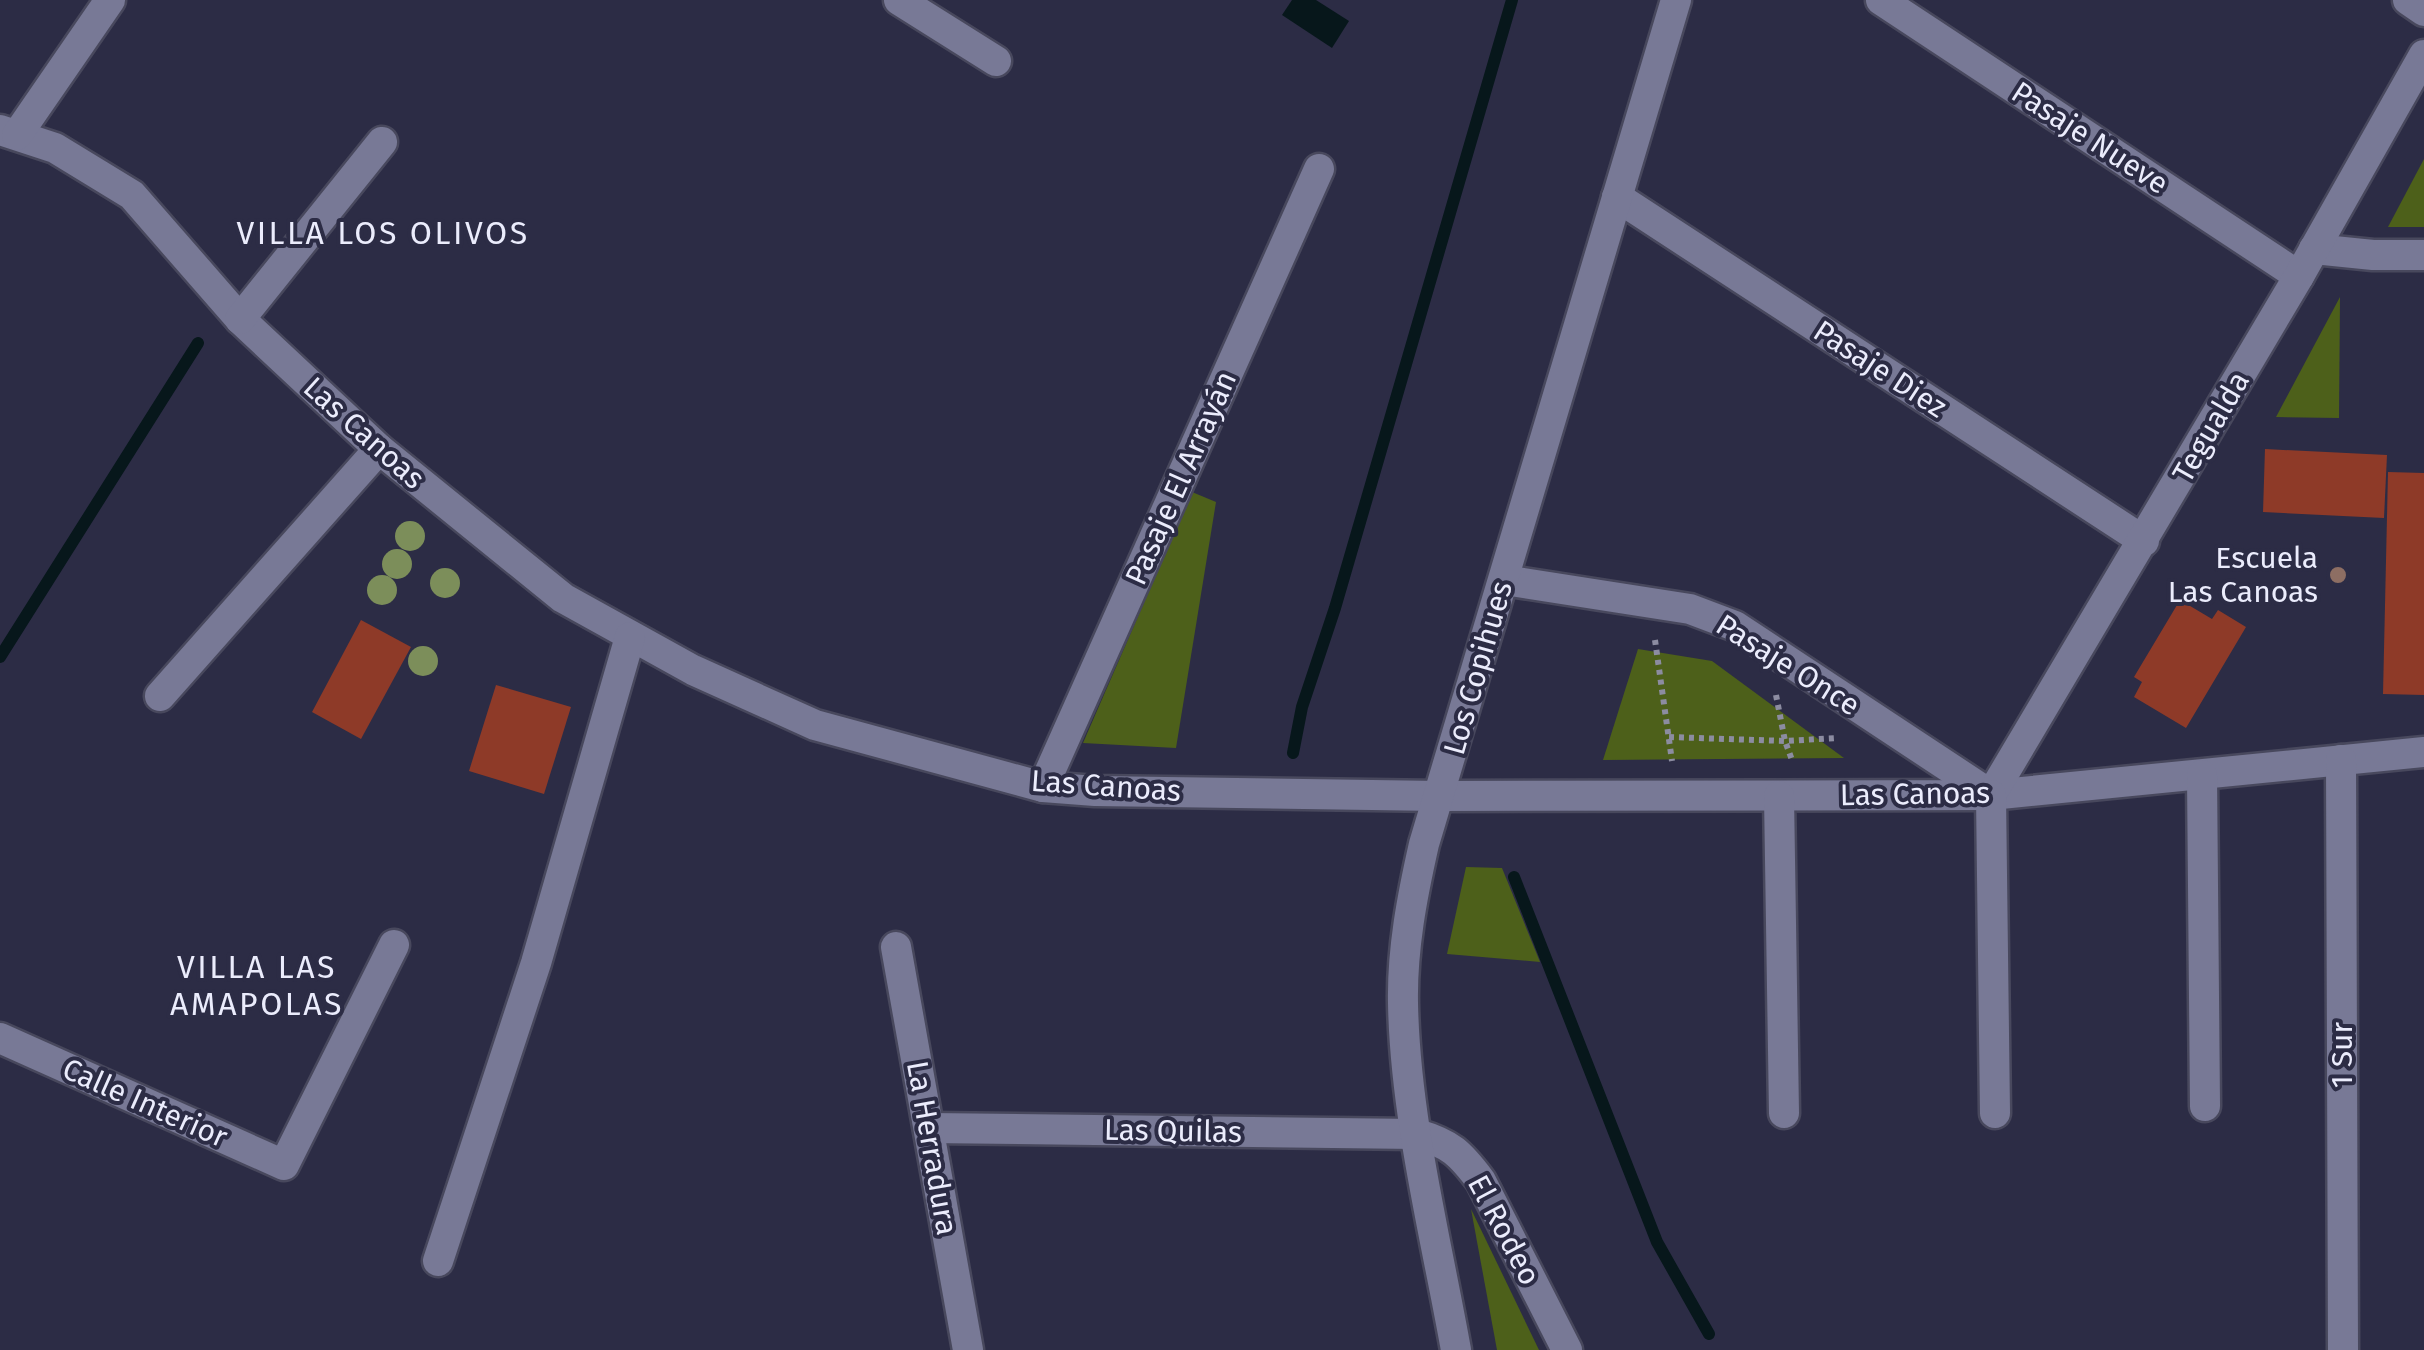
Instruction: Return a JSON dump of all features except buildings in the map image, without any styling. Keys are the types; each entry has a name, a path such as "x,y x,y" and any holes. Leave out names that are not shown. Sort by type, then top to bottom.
{"street":[{"path":"8,132 110,0"},
{"path":"899,0 996,61"},
{"name":"Los Copihues","path":"1456,1350 1417,1134 1403,1004 1405,945 1424,844 1676,0"},
{"name":"Pasaje Nueve","path":"1881,0 2299,276"},
{"path":"2408,0 2424,10"},
{"name":"Tegualda","path":"1992,795 2299,276 2424,54"},
{"name":"Las Canoas","path":"8,132 54,148 132,195 240,319 379,450 548,587 630,637 726,686 815,725 1043,787 1128,792 1440,796 1992,795 2424,752"},
{"path":"240,319 382,142"},
{"name":"Pasaje El Arrayán","path":"1043,787 1319,169"},
{"name":"Pasaje Diez","path":"1616,197 2144,541"},
{"path":"2314,249 2424,255"},
{"path":"160,696 379,450"},
{"name":"Pasaje Once","path":"1504,580 1716,617 1992,795"},
{"path":"438,1261 536,963 630,637"},
{"name":"1 Sur","path":"2341,760 2343,1350"},
{"path":"2202,774 2205,1106"},
{"path":"1992,795 1995,1113"},
{"path":"1784,1113 1793,796"},
{"name":"Calle Interior","path":"2,1047 284,1165 394,945"},
{"name":"La Herradura","path":"896,946 968,1350"},
{"name":"Las Quilas","path":"928,1128 1417,1134"},
{"name":"El Rodeo","path":"1417,1134 1444,1142 1462,1155 1481,1180 1567,1350"}],"path":[{"path":"1650,604 1677,796"},
{"path":"1768,650 1793,796"},
{"path":"1668,737 1785,742 1897,734"}],"green space":[{"path":"2424,159 2424,227 2388,227"},
{"path":"2340,297 2339,418 2276,417"},
{"path":"1192,492 1216,502 1176,748 1083,743"},
{"path":"1638,649 1712,661 1844,758 1603,760"},
{"path":"1466,867 1502,868 1540,962 1447,954"},
{"path":"1471,1209 1539,1350 1497,1350"}],"shaded area":[{"path":"1292,0 1316,0 1349,21 1332,48 1282,15"}],"waterway":[{"path":"1293,753 1302,707 1335,608 1512,0"},
{"path":"0,657 198,343"},
{"path":"1514,877 1657,1242 1709,1334"}],"place":[{"name":"Escuela Las Canoas","path":"2338,575"}],"district":[{"name":"VILLA LOS OLIVOS","path":"383,233"},
{"name":"VILLA LAS AMAPOLAS","path":"257,986"}]}
